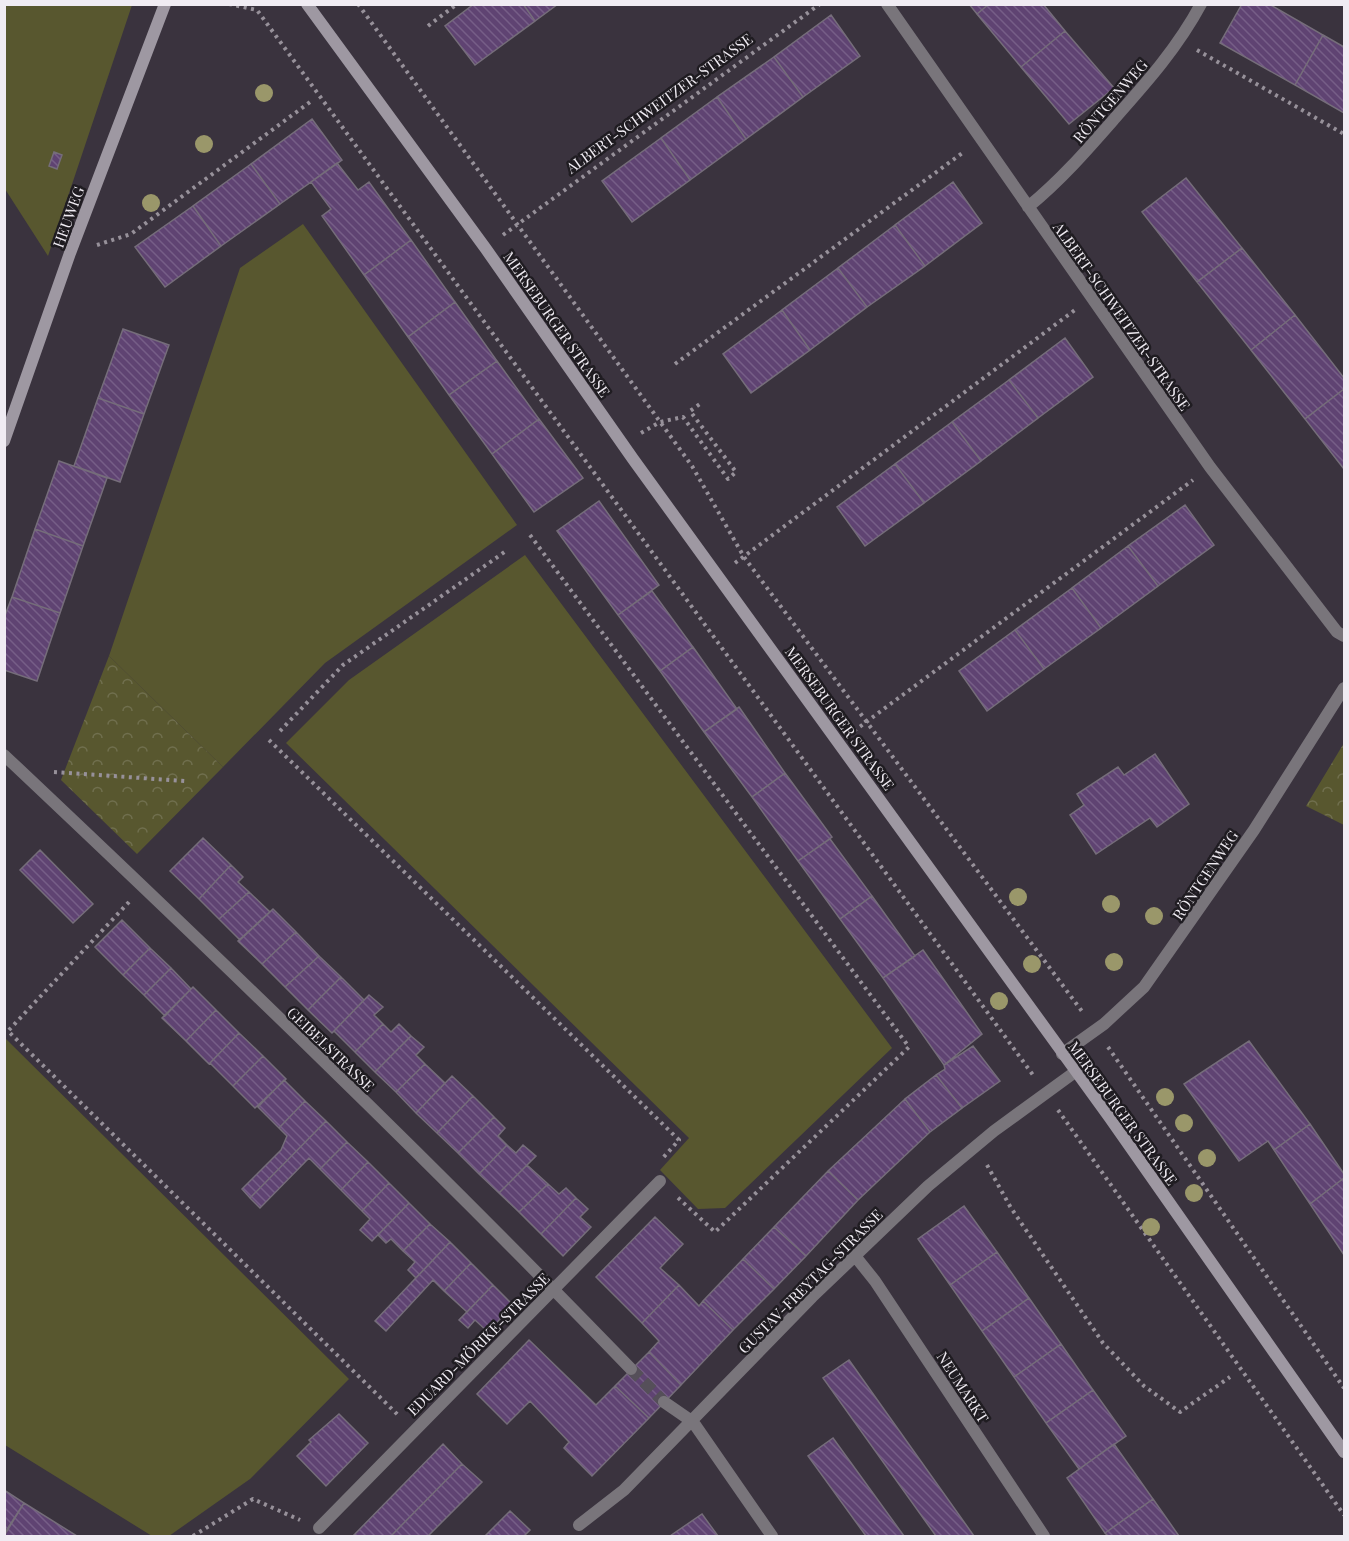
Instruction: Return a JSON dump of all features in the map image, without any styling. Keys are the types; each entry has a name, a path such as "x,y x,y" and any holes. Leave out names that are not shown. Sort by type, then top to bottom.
{"main road":[{"name":"HEUWEG","path":"4,441 70,253 165,4"},
{"name":"MERSEBURGER STRASSE","path":"307,4 486,249 622,444 1075,1072 1344,1452"}],"street":[{"name":"ALBERT-SCHWEITZER-STRASSE","path":"887,4 1090,299 1210,467 1337,632 1344,636"},
{"name":"RÖNTGENWEG","path":"1028,207 1060,181 1152,77 1180,41 1201,4"},
{"name":"RÖNTGENWEG","path":"1062,1054 1096,1030 1144,987 1247,840 1344,688"},
{"name":"GEIBELSTRASSE","path":"4,755 143,887 554,1289 631,1369"},
{"name":"GUSTAV-FREYTAG-STRASSE","path":"579,1525 624,1490 855,1256 928,1186 977,1145 1075,1072"},
{"name":"EDUARD-MÖRIKE-STRASSE","path":"319,1528 660,1181"},
{"name":"NEUMARKT","path":"855,1256 875,1281 1044,1536"},
{"path":"664,1402 693,1422 772,1536"}],"path":[{"path":"229,4 257,10 1046,1093 1344,1515"},
{"path":"358,4 692,466 744,557 1096,1030 1344,1388"},
{"path":"428,26 457,4"},
{"name":"ALBERT-SCHWEITZER-STRASSE","path":"516,225 820,4"},
{"path":"1180,41 1344,134"},
{"path":"70,253 131,234 310,102"},
{"path":"675,364 981,139"},
{"path":"751,552 1090,299"},
{"path":"622,444 660,422 683,417 699,404"},
{"path":"683,417 728,479 736,472 690,411"},
{"path":"838,742 1210,467"},
{"path":"269,740 679,1140 654,1169 660,1181 715,1232 909,1047 530,535"},
{"path":"280,730 343,665 506,551"},
{"path":"39,787 52,772 185,781"},
{"path":"143,887 8,1031 414,1431"},
{"path":"977,1145 1011,1208 1103,1343 1144,1386 1180,1412 1230,1377"},
{"path":"193,1536 254,1499 319,1528"}],"green space":[{"path":"5,5 132,5 48,256 5,189"},
{"path":"303,224 517,525 325,663 223,767 109,656 240,268"},
{"path":"525,555 892,1048 725,1208 698,1209 660,1170 689,1138 286,743 349,680"},
{"path":"109,656 223,767 137,854 61,780"},
{"path":"1344,743 1344,825 1306,806"},
{"path":"5,1038 349,1379 250,1479 169,1536 152,1536 5,1445"}],"building":[{"path":"474,4 523,4 535,21 475,65 445,26"},
{"path":"523,4 558,4 535,21"},
{"path":"969,4 989,4 977,14"},
{"path":"989,4 1043,4 1065,31 1021,67 977,14"},
{"path":"1242,4 1269,4 1323,35 1295,85 1220,43"},
{"path":"831,15 860,56 803,97 774,57"},
{"path":"1065,31 1114,88 1069,124 1021,67"},
{"path":"1323,35 1344,47 1344,113 1295,85"},
{"path":"774,57 803,97 746,139 717,97"},
{"path":"717,97 746,139 690,180 661,138"},
{"path":"312,119 342,160 280,204 251,164"},
{"path":"661,138 690,180 632,222 602,181"},
{"path":"54,152 62,155 57,169 49,166"},
{"path":"337,163 358,190 369,182 411,240 364,275 322,216 331,209 311,182"},
{"path":"251,164 280,204 221,246 193,206"},
{"path":"1186,178 1242,248 1197,282 1142,212"},
{"path":"953,182 982,223 925,266 895,225"},
{"path":"193,206 221,246 165,287 135,247"},
{"path":"895,225 925,266 867,307 838,268"},
{"path":"411,240 455,302 408,337 364,275"},
{"path":"1242,248 1295,315 1251,350 1197,282"},
{"path":"838,268 867,307 810,350 782,310"},
{"path":"455,302 497,361 449,395 408,337"},
{"path":"782,310 810,350 751,393 723,354"},
{"path":"1295,315 1344,378 1344,389 1305,419 1251,350"},
{"path":"123,329 169,345 144,414 98,398"},
{"path":"1065,338 1093,377 1038,418 1009,380"},
{"path":"497,361 539,419 492,454 449,395"},
{"path":"1009,380 1038,418 981,461 952,422"},
{"path":"1344,389 1344,469 1305,419"},
{"path":"98,398 144,414 120,482 74,466"},
{"path":"539,419 583,478 534,512 492,454"},
{"path":"952,422 981,461 924,503 895,464"},
{"path":"59,461 107,478 83,546 35,529"},
{"path":"895,464 924,503 865,546 837,507"},
{"path":"599,501 659,585 618,615 557,531"},
{"path":"1185,505 1214,545 1158,586 1128,546"},
{"path":"35,529 83,546 60,613 12,597"},
{"path":"1128,546 1158,586 1101,628 1072,588"},
{"path":"1072,588 1101,628 1044,669 1015,630"},
{"path":"652,591 693,647 660,671 618,615"},
{"path":"12,597 60,613 37,681 4,670 4,618"},
{"path":"1015,630 1044,669 987,711 959,671"},
{"path":"693,647 737,709 704,732 660,671"},
{"path":"739,707 785,773 752,797 704,732"},
{"path":"1155,754 1189,804 1157,827 1150,818 1096,854 1070,815 1084,805 1077,794 1118,767 1124,775"},
{"path":"785,773 832,837 798,861 752,797"},
{"path":"203,838 231,865 199,899 170,871"},
{"path":"830,839 872,896 840,919 798,861"},
{"path":"40,850 93,904 73,923 20,870"},
{"path":"231,865 243,877 238,882 249,892 219,919 199,899"},
{"path":"249,892 270,912 240,940 219,919"},
{"path":"872,896 915,956 883,978 840,919"},
{"path":"273,909 296,932 262,964 238,941"},
{"path":"122,920 150,948 123,975 95,947"},
{"path":"296,932 319,956 285,987 262,964"},
{"path":"150,948 171,968 144,995 123,975"},
{"path":"923,950 982,1034 944,1065 883,978"},
{"path":"319,956 341,977 308,1010 285,987"},
{"path":"171,968 191,989 165,1016 144,995"},
{"path":"341,977 364,1000 332,1033 308,1010"},
{"path":"193,987 216,1010 186,1041 162,1018"},
{"path":"369,995 383,1007 374,1015 383,1024 355,1052 334,1031"},
{"path":"216,1010 239,1033 209,1064 186,1041"},
{"path":"383,1024 391,1032 399,1024 411,1036 375,1072 355,1052"},
{"path":"239,1033 263,1056 233,1086 210,1063"},
{"path":"411,1036 424,1047 416,1055 425,1064 396,1092 375,1072"},
{"path":"1249,1041 1310,1124 1274,1150 1268,1141 1239,1161 1184,1084"},
{"path":"973,1046 1000,1081 962,1108 936,1075 945,1069 944,1065"},
{"path":"263,1056 286,1079 255,1108 233,1086"},
{"path":"425,1064 445,1083 416,1113 396,1092"},
{"path":"936,1075 962,1108 930,1132 905,1099"},
{"path":"452,1076 473,1096 437,1133 416,1113"},
{"path":"284,1080 305,1101 279,1128 258,1107"},
{"path":"473,1096 494,1117 458,1153 437,1133"},
{"path":"905,1099 930,1132 858,1200 828,1171"},
{"path":"305,1101 326,1121 250,1198 242,1189 281,1150 287,1136 279,1128"},
{"path":"494,1117 505,1128 498,1136 507,1145 479,1174 458,1153"},
{"path":"326,1121 347,1142 320,1169 309,1158 260,1208 250,1198"},
{"path":"1310,1124 1344,1174 1344,1178 1310,1204 1274,1150"},
{"path":"347,1142 368,1162 341,1190 320,1169"},
{"path":"507,1145 516,1153 523,1145 536,1156 499,1193 479,1174"},
{"path":"368,1162 389,1183 362,1211 341,1190"},
{"path":"527,1165 548,1184 519,1212 499,1193"},
{"path":"828,1171 858,1200 806,1256 774,1227"},
{"path":"1344,1178 1344,1255 1310,1204"},
{"path":"389,1183 409,1203 372,1241 360,1230 370,1219 362,1211"},
{"path":"548,1184 559,1194 566,1188 576,1198 541,1234 519,1212"},
{"path":"576,1198 588,1209 580,1217 591,1227 563,1256 541,1234"},
{"path":"409,1203 430,1224 403,1251 391,1239 386,1243 378,1235"},
{"path":"964,1206 997,1252 950,1285 918,1239"},
{"path":"655,1217 683,1244 660,1268 679,1285 642,1323 596,1277"},
{"path":"430,1224 450,1242 416,1278 408,1270 415,1262 403,1251"},
{"path":"774,1227 806,1256 774,1289 743,1259"},
{"path":"450,1242 471,1263 444,1291 433,1280 386,1331 375,1321"},
{"path":"997,1252 1029,1298 982,1331 950,1285"},
{"path":"743,1259 774,1289 733,1330 703,1301"},
{"path":"471,1263 493,1285 467,1312 444,1291"},
{"path":"493,1285 513,1305 488,1332 475,1320 468,1328 459,1320"},
{"path":"679,1285 699,1306 703,1301 733,1330 681,1385 649,1352 659,1341 642,1323"},
{"path":"1029,1298 1061,1344 1014,1377 982,1331"},
{"path":"529,1340 596,1405 615,1386 649,1418 592,1476 564,1448 569,1442 530,1401 507,1424 477,1394"},
{"path":"1061,1344 1093,1390 1046,1423 1014,1377"},
{"path":"649,1352 681,1385 649,1418 615,1386"},
{"path":"849,1360 974,1536 936,1536 823,1378"},
{"path":"1093,1390 1126,1436 1079,1469 1046,1423"},
{"path":"339,1414 368,1443 326,1486 297,1456 311,1442 309,1440"},
{"path":"833,1438 904,1536 866,1536 808,1456"},
{"path":"443,1444 462,1464 391,1536 353,1536"},
{"path":"1114,1444 1153,1499 1105,1533 1067,1478"},
{"path":"462,1464 482,1482 428,1536 391,1536"},
{"path":"4,1490 24,1503 4,1534"},
{"path":"1153,1499 1179,1536 1108,1536 1105,1533"},
{"path":"24,1503 77,1536 4,1536"},
{"path":"510,1511 530,1530 524,1536 485,1536"},
{"path":"702,1514 718,1536 670,1536"}],"tunnel":[{"path":"631,1369 664,1402"}]}
